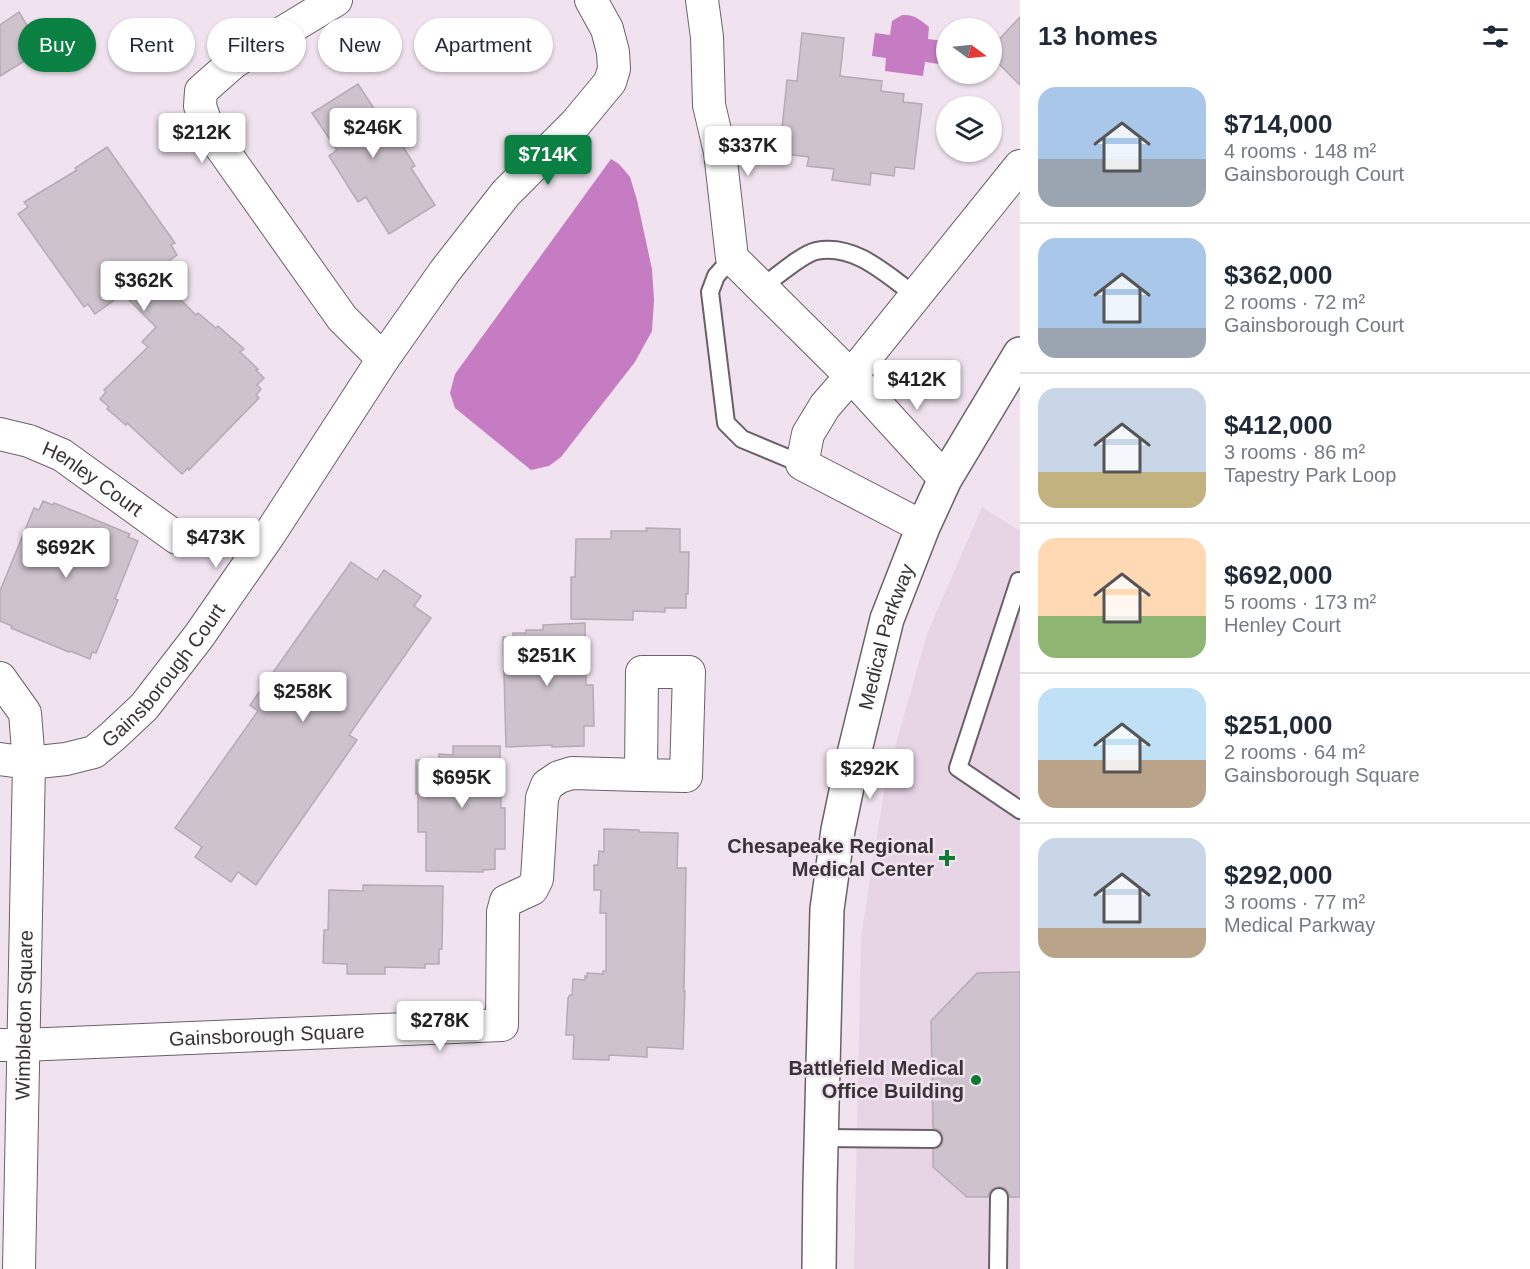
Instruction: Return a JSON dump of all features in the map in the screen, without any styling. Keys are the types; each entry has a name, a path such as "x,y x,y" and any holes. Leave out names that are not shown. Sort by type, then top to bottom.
{"street":[{"path":"336,0 234,62 201,91 200,106 208,129 336,310 383,359"},
{"name":"Gainsborough Court","path":"15,761 66,759 94,752 144,707 199,636 269,535 383,359 446,271 506,193 576,123 610,82 614,69 608,29 591,0"},
{"path":"702,0 707,37 709,105 720,152 732,258 851,376 945,479"},
{"path":"923,527 802,464 808,434 825,406 1020,166"},
{"name":"Medical Parkway","path":"819,1269 827,909 838,830 853,758 887,619 923,527 945,479 1020,354"},
{"name":"Henley Court","path":"0,434 29,441 62,455 177,538"},
{"name":"Wimbledon Square","path":"0,678 25,713 15,761 12,1045 19,1269"},
{"name":"Gainsborough Square","path":"12,1045 502,1025 502,912 506,901 532,889 537,879 542,798 547,785 559,777 572,773 642,775"}],"lane":[{"path":"762,287 797,261 815,251 840,250 863,258 916,296"},
{"path":"732,258 716,276 710,292 726,423 742,439 802,464"},
{"path":"1020,581 958,768 1020,810"},
{"path":"821,1138 933,1139"},
{"path":"998,1269 999,1197"}],"shaded area":[{"path":"906,15 920,20 929,27 928,39 936,40 936,64 925,62 923,76 885,71 886,58 872,56 875,33 890,35 892,21"},
{"path":"611,159 619,164 630,177 637,200 652,269 654,300 652,331 635,362 561,457 549,466 531,470 455,408 450,393 455,374"},
{"name":"Chesapeake Regional Medical Center","path":"982,507 1020,531 1020,1269 854,1269 861,936 886,779 927,634"}],"building":[{"path":"19,12 23,18 18,18 18,65 0,76 0,25"},
{"path":"1020,17 1020,85 1002,67 1002,36"},
{"path":"802,33 844,38 840,76 882,81 881,91 904,94 903,102 922,104 914,169 895,167 894,176 871,173 870,185 832,180 834,169 807,166 809,157 786,154 790,129 782,129 787,80 797,81"},
{"path":"358,84 382,121 386,119 415,166 411,168 435,205 389,234 366,197 358,202 329,156 337,150 312,113"},
{"path":"107,147 175,243 171,245 177,255 169,261 171,264 156,275 196,315 198,313 216,328 218,326 244,349 240,352 264,378 257,385 261,389 256,395 259,398 189,470 188,468 182,474 127,423 126,425 107,409 109,407 100,399 106,392 104,390 148,347 142,342 156,327 123,294 95,314 88,304 84,307 18,214 28,207 24,202 77,170 75,168"},
{"path":"43,501 53,505 54,503 130,534 128,537 138,541 115,599 118,600 96,653 92,652 90,659 11,628 12,626 0,621 0,591 34,508 39,510"},
{"path":"646,528 680,529 680,552 689,552 686,608 665,608 665,612 633,611 633,620 571,619 571,577 575,577 576,539 611,539 611,531 647,531"},
{"path":"351,562 377,580 384,570 421,596 414,606 431,618 349,735 357,740 256,885 238,872 231,882 195,857 202,847 175,828 258,711 250,705"},
{"path":"585,623 586,685 593,685 594,726 584,726 584,746 506,747 503,637 513,637 513,633 526,633 526,630 543,630 543,625"},
{"path":"453,746 500,746 501,808 505,808 505,849 495,849 495,869 483,870 483,872 426,871 426,832 418,832 416,760 439,760 439,754 453,755"},
{"path":"604,829 678,833 677,868 686,868 683,1049 647,1047 647,1057 609,1055 609,1060 573,1059 574,1035 566,1035 568,998 572,995 573,979 585,980 587,973 603,974 603,971 606,971 606,913 600,913 601,890 594,890 594,865 598,865 599,851 604,852"},
{"path":"363,885 443,886 442,949 439,949 439,964 425,964 425,968 385,967 385,974 347,974 347,964 323,963 324,930 328,930 329,890 363,891"},
{"name":"Battlefield Medical Office Building","path":"1020,972 1020,1197 1010,1197 1005,1188 999,1187 990,1191 988,1197 967,1197 933,1167 933,1149 942,1145 943,1139 942,1133 933,1128 931,1021 977,973"}],"place":[{"name":"Chesapeake Regional Medical Center","path":"947,858"},
{"name":"Battlefield Medical Office Building","path":"976,1080"}]}
